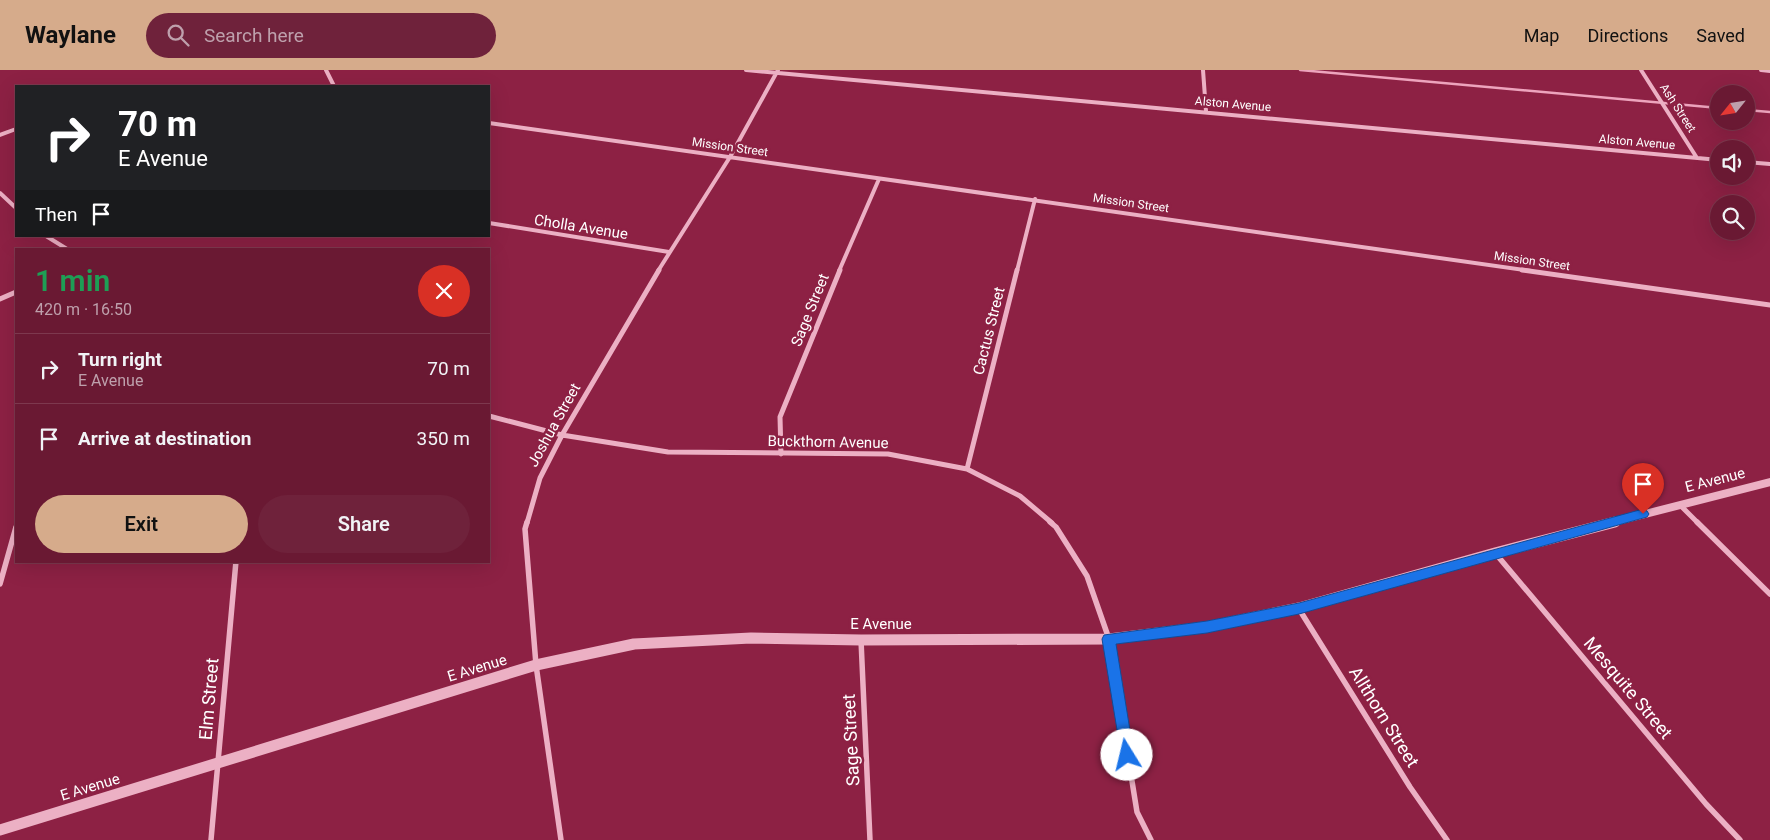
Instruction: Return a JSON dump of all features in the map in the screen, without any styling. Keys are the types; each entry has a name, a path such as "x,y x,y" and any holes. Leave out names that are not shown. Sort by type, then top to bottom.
{"street":[{"path":"326,70 334,85"},
{"name":"Alston Avenue","path":"746,70 777,71 1710,159"},
{"path":"1204,70 1206,111"},
{"name":"Ash Street","path":"1641,70 1697,158"},
{"path":"1761,70 1770,71"},
{"name":"Joshua Street","path":"562,840 536,665 525,529 540,478 562,434 669,252 730,157 777,71"},
{"name":"Mission Street","path":"490,122 1770,305"},
{"path":"0,135 15,129"},
{"path":"1755,163 1770,164"},
{"name":"Sage Street","path":"780,454 780,417 833,285 879,179"},
{"path":"0,193 15,207"},
{"name":"Cactus Street","path":"967,469 1036,199"},
{"name":"Cholla Avenue","path":"490,223 669,252"},
{"path":"48,237 65,248"},
{"path":"0,299 15,292"},
{"name":"Buckthorn Avenue","path":"490,416 562,434 668,452 888,454 967,469 1020,496 1056,527 1087,576 1109,639"},
{"name":"E Avenue","path":"0,830 536,665 634,644 751,638 861,640 1109,639 1207,627 1299,608 1495,553 1770,482"},
{"path":"1680,504 1770,594"},
{"path":"0,584 15,531"},
{"name":"Mesquite Street","path":"1495,553 1700,796 1740,840"},
{"name":"Elm Street","path":"212,840 236,563"},
{"name":"Allthorn Street","path":"1299,608 1410,787 1448,840"},
{"path":"1109,639 1136,812 1151,840"},
{"name":"Sage Street","path":"861,640 870,840"}],"waterway":[{"path":"1300,70 1710,107"},
{"path":"1755,111 1770,112"}],"route":[{"path":"1127,755 1109,639 1207,627 1299,608 1643,514"}]}
